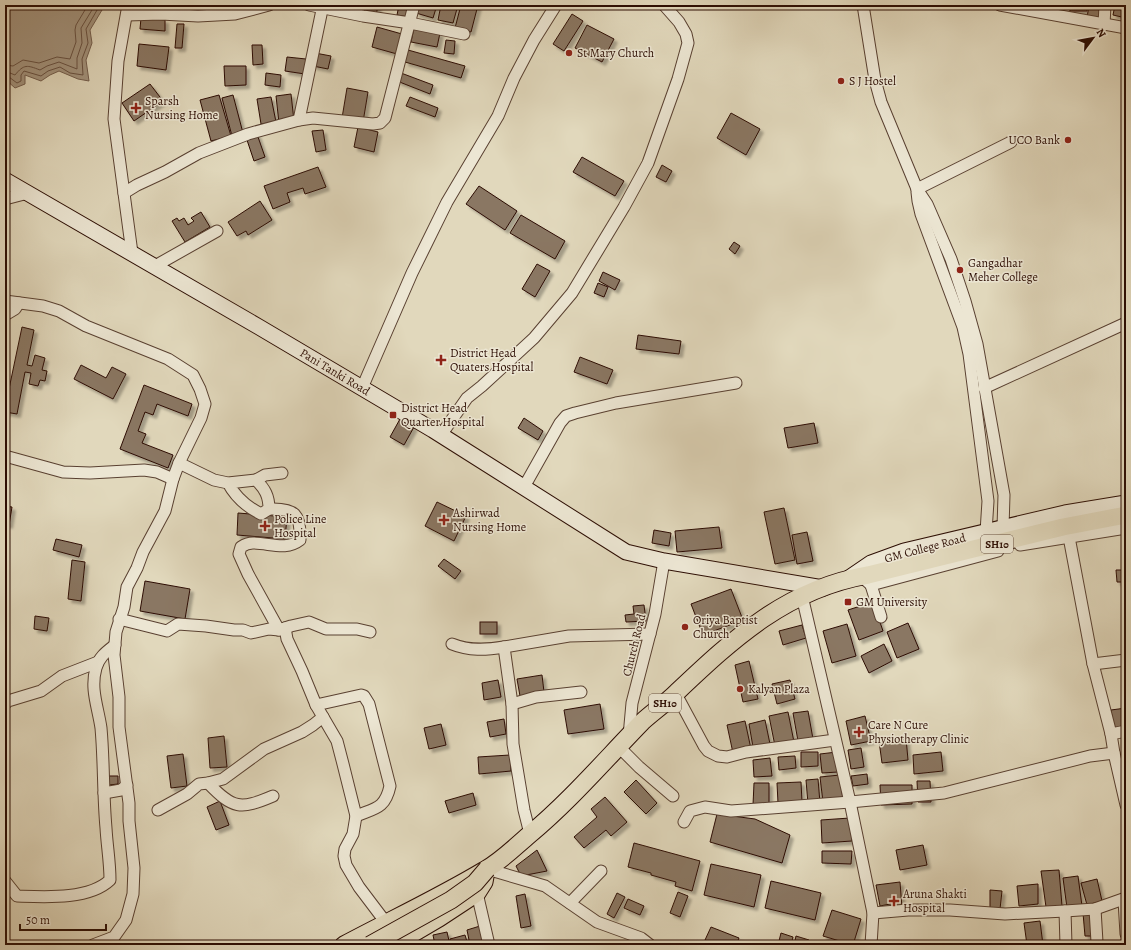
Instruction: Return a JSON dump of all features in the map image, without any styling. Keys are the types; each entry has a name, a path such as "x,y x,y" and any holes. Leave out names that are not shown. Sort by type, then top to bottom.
{"main road":[{"name":"SH10","path":"487,869 530,834 643,721 676,694 699,670 763,618 802,596 823,588 1063,527 1126,515"},
{"path":"344,945 487,869"},
{"path":"396,943 439,918 477,893 484,882 487,869"},
{"path":"370,945 451,900 475,883 487,869"}],"street":[{"path":"132,253 114,118 118,61 127,10 198,16 236,14 268,5"},
{"path":"309,5 323,6 364,16 410,23 464,34"},
{"path":"124,193 205,150 248,134 313,118 373,124 380,123 385,118 414,5"},
{"path":"362,388 412,273 447,202 498,116 514,78 534,40 556,5"},
{"path":"441,435 467,398 534,338 572,293 624,207 648,163 678,79 688,43 686,34 679,22 664,5"},
{"path":"863,5 875,80 881,102 917,189 927,204 951,259 977,344 1004,495 1003,528"},
{"path":"1000,5 1126,28"},
{"path":"1104,25 1105,5"},
{"path":"300,120 323,6"},
{"path":"917,189 1011,142"},
{"name":"Pani Tanki Road","path":"5,180 155,266 441,435 626,552 664,561"},
{"path":"917,189 921,214 963,327 969,354 988,501 986,532"},
{"path":"5,199 28,193"},
{"path":"155,266 217,231"},
{"path":"5,301 43,306 60,311 86,326 168,359 193,375 205,404 201,418 179,463 173,479 165,511 143,552 127,587 124,607 119,619 114,655 119,697 119,726 127,785 134,868 133,894 126,920 114,937 93,945"},
{"path":"5,315 15,309 19,303"},
{"path":"984,388 1126,323"},
{"path":"524,487 560,423 566,416 616,403 736,383"},
{"path":"5,456 63,472 90,473 144,470 157,472 173,479"},
{"path":"179,463 214,480 228,483 256,480 265,475 282,473"},
{"path":"256,480 265,489 269,500 269,509"},
{"path":"228,483 232,491 249,508 261,514 269,509 290,510 297,516 301,526 300,540 293,545 274,546 251,543 240,547 239,554 248,574 282,629 316,705 337,741 356,816 353,834 345,849 344,856 346,865 359,887 386,922 396,943"},
{"name":"GM College Road","path":"862,579 871,563 904,551 1065,513 1126,503"},
{"path":"881,616 862,579 1021,545 1126,528"},
{"path":"1069,537 1093,664 1111,734 1126,805"},
{"path":"664,561 823,588"},
{"name":"Church Road","path":"624,741 632,703 655,614 664,561"},
{"path":"802,596 850,802 873,913 871,945"},
{"path":"119,619 168,630 178,624 243,630 251,633 269,629 282,629 309,622 326,629 357,629 370,632"},
{"path":"452,644 472,650 504,647 569,636 650,634"},
{"path":"5,881 17,896 45,897 81,894 104,886 110,880 110,861 106,829 100,727 94,687 96,668 100,657 115,645"},
{"path":"504,647 512,704 513,744 524,810 530,834"},
{"path":"1093,664 1126,660"},
{"path":"5,704 8,701 41,691 62,676 98,662"},
{"path":"512,704 536,697 581,692"},
{"path":"676,694 704,746 708,751 718,756 727,757 746,752 835,740"},
{"path":"316,705 361,695 364,696 369,704 390,786 388,796 381,806 356,816"},
{"path":"158,810 186,794 199,784 223,779 264,749 302,732 323,717"},
{"path":"1111,734 1126,731"},
{"path":"624,741 639,767 673,796"},
{"path":"684,822 690,811 705,807 731,811 944,793 1090,756 1114,752"},
{"path":"208,783 223,798 241,806 273,796"},
{"path":"104,793 121,790 127,785"},
{"path":"487,869 545,886 597,922 640,938 650,945"},
{"path":"570,903 601,871"},
{"path":"477,893 489,945"},
{"path":"873,913 908,910 950,910 1005,914 1065,911 1095,909 1125,899 1126,934"},
{"path":"1095,909 1097,942"},
{"path":"1065,911 1066,945"}],"water":[{"path":"5,5 105,5 90,30 92,43 86,60 89,81 78,79 59,71 41,81 25,75 25,84 15,88 5,79"}],"building":[{"path":"138,5 164,5 164,8 138,8"},
{"path":"326,5 357,5 356,12"},
{"path":"364,5 378,5 376,16 362,14"},
{"path":"399,5 410,5 408,17 397,15"},
{"path":"419,5 437,5 433,18 416,13"},
{"path":"441,5 458,5 453,23 438,20"},
{"path":"461,5 478,5 471,32 455,28"},
{"path":"1069,5 1087,5 1087,11 1070,11"},
{"path":"1089,5 1101,5 1100,20 1087,18"},
{"path":"1115,5 1126,5 1126,18 1113,15"},
{"path":"572,14 583,21 564,51 553,44"},
{"path":"141,18 165,20 165,31 140,29"},
{"path":"177,24 184,24 182,48 175,48"},
{"path":"587,25 614,39 602,62 575,48"},
{"path":"377,27 402,34 397,54 372,47"},
{"path":"414,28 440,33 437,47 411,42"},
{"path":"446,40 455,41 454,54 444,53"},
{"path":"139,44 169,47 166,70 137,66"},
{"path":"252,45 262,45 263,64 253,65"},
{"path":"408,50 465,66 461,78 405,62"},
{"path":"315,53 331,56 328,69 313,66"},
{"path":"287,57 306,59 305,74 285,71"},
{"path":"224,66 246,66 246,85 225,86"},
{"path":"266,73 281,75 280,87 265,85"},
{"path":"401,73 433,85 430,94 397,81"},
{"path":"150,84 163,101 134,121 122,103"},
{"path":"347,88 368,92 363,122 342,118"},
{"path":"291,94 294,121 279,123 276,96"},
{"path":"219,95 231,136 211,141 200,100"},
{"path":"233,95 243,133 232,136 222,98"},
{"path":"271,97 276,122 261,124 257,99"},
{"path":"410,97 438,108 435,117 406,106"},
{"path":"731,113 760,129 746,155 717,138"},
{"path":"358,127 378,132 374,152 354,147"},
{"path":"323,130 326,150 316,152 312,131"},
{"path":"257,134 265,157 254,161 246,137"},
{"path":"582,157 624,181 615,196 573,172"},
{"path":"662,165 672,171 666,182 656,177"},
{"path":"318,167 326,187 305,194 303,188 287,193 290,202 273,209 264,186"},
{"path":"479,186 517,211 505,230 466,204"},
{"path":"260,201 272,220 248,235 246,231 237,236 228,222"},
{"path":"201,212 210,227 185,242 172,221 177,218 179,221 184,218 188,225 194,221 191,218"},
{"path":"521,215 565,241 555,259 510,233"},
{"path":"734,242 740,246 735,254 729,249"},
{"path":"537,264 550,271 535,297 522,289"},
{"path":"603,272 620,280 615,290 599,281"},
{"path":"598,283 608,287 604,297 594,293"},
{"path":"22,327 34,330 27,365 32,366 35,355 45,358 42,370 47,371 45,381 40,380 38,386 29,384 31,373 25,372 17,414 5,412 5,408"},
{"path":"638,335 681,341 679,354 636,349"},
{"path":"580,357 613,370 607,384 574,372"},
{"path":"81,365 106,378 112,367 126,374 113,399 74,379"},
{"path":"144,385 192,404 188,416 157,404 153,415 145,412 138,431 146,434 142,443 173,455 168,468 120,449"},
{"path":"524,418 543,431 538,440 518,428"},
{"path":"400,419 414,427 404,445 390,437"},
{"path":"814,423 818,443 788,448 784,428"},
{"path":"437,502 466,516 454,541 425,526"},
{"path":"5,506 12,507 9,525 5,524"},
{"path":"784,508 795,560 775,564 764,512"},
{"path":"238,513 287,517 285,539 237,535"},
{"path":"719,527 722,548 677,552 675,531"},
{"path":"654,530 671,533 669,546 652,543"},
{"path":"807,532 813,561 797,564 792,535"},
{"path":"56,539 82,545 79,557 53,550"},
{"path":"444,559 461,571 455,579 438,566"},
{"path":"72,560 85,562 81,601 68,599"},
{"path":"1116,570 1126,570 1126,582 1117,582"},
{"path":"145,581 190,589 185,619 140,611"},
{"path":"731,589 743,620 703,635 691,604"},
{"path":"873,602 883,631 859,640 848,610"},
{"path":"644,605 646,621 626,622 625,615 634,614 633,606"},
{"path":"35,616 49,618 47,631 34,629"},
{"path":"480,622 497,622 497,634 480,634"},
{"path":"908,623 919,649 897,658 887,632"},
{"path":"847,624 856,656 832,663 823,631"},
{"path":"802,625 806,638 783,645 779,631"},
{"path":"884,644 892,661 869,673 861,656"},
{"path":"749,661 758,699 743,702 735,665"},
{"path":"542,675 544,692 520,696 517,679"},
{"path":"498,680 501,697 484,700 482,683"},
{"path":"790,680 795,699 777,704 772,684"},
{"path":"600,704 604,729 568,734 564,710"},
{"path":"1126,708 1126,728 1114,730 1111,710"},
{"path":"808,711 813,739 798,741 793,713"},
{"path":"788,712 794,742 775,746 769,716"},
{"path":"865,716 871,741 851,745 846,721"},
{"path":"504,719 506,734 490,737 487,722"},
{"path":"765,720 770,744 753,747 749,724"},
{"path":"745,721 751,749 733,753 727,725"},
{"path":"441,724 446,745 429,749 424,728"},
{"path":"224,736 227,767 210,768 208,738"},
{"path":"906,738 908,760 882,763 879,741"},
{"path":"861,748 864,767 851,769 848,750"},
{"path":"801,752 818,752 818,766 801,767"},
{"path":"837,752 838,772 822,773 820,754"},
{"path":"941,752 943,771 914,774 913,755"},
{"path":"183,754 187,786 171,788 167,756"},
{"path":"510,755 511,771 479,774 478,757"},
{"path":"795,756 796,768 779,770 778,757"},
{"path":"770,758 772,776 754,777 753,760"},
{"path":"867,774 868,784 853,786 851,776"},
{"path":"840,775 843,800 823,802 820,777"},
{"path":"109,776 118,776 118,784 109,785"},
{"path":"818,779 820,803 808,804 806,780"},
{"path":"636,780 657,803 646,814 624,792"},
{"path":"917,781 930,781 931,802 918,802"},
{"path":"801,782 802,802 778,803 777,783"},
{"path":"754,783 769,783 769,805 753,805"},
{"path":"880,785 912,785 912,804 881,805"},
{"path":"473,793 476,805 449,813 445,801"},
{"path":"605,797 627,822 611,836 606,830 584,848 574,837 597,817 591,809"},
{"path":"220,801 229,825 216,830 207,807"},
{"path":"717,814 755,819 790,835 782,863 710,842"},
{"path":"850,818 852,841 822,843 821,820"},
{"path":"634,843 700,861 692,891 675,886 676,882 628,867"},
{"path":"923,845 927,865 900,870 896,850"},
{"path":"537,850 547,871 521,876 516,866"},
{"path":"822,851 852,851 851,864 822,863"},
{"path":"711,864 761,875 754,907 704,895"},
{"path":"1059,870 1062,906 1046,907 1041,871"},
{"path":"1078,876 1082,906 1067,908 1063,878"},
{"path":"1097,879 1102,901 1087,905 1081,883"},
{"path":"771,881 821,893 815,920 765,908"},
{"path":"900,882 902,908 894,908 895,903 880,906 876,885"},
{"path":"1038,884 1038,904 1019,906 1017,886"},
{"path":"990,890 1002,891 1000,909 990,908"},
{"path":"678,892 688,896 680,917 670,913"},
{"path":"617,893 625,897 614,918 607,914"},
{"path":"525,894 531,926 521,928 516,896"},
{"path":"628,899 644,906 640,915 624,908"},
{"path":"832,910 861,919 853,945 823,936"},
{"path":"1092,912 1093,936 1085,936 1083,913"},
{"path":"1040,921 1043,945 1027,945 1024,923"},
{"path":"480,926 485,945 470,945 467,930"},
{"path":"711,927 739,938 736,945 716,945 705,940"},
{"path":"447,932 450,945 435,945 433,935"},
{"path":"781,933 793,937 791,945 778,945"},
{"path":"465,935 468,945 452,945 450,939"},
{"path":"796,936 809,940 808,945 794,945"}],"place":[{"name":"St Mary Church","path":"569,53"},
{"name":"S J Hostel","path":"841,81"},
{"name":"Sparsh Nursing Home","path":"136,108"},
{"name":"UCO Bank","path":"1068,140"},
{"name":"Gangadhar Meher College","path":"960,270"},
{"name":"District Head Quaters Hospital","path":"441,360"},
{"name":"District Head Quarter Hospital","path":"393,415"},
{"name":"Ashirwad Nursing Home","path":"444,520"},
{"name":"Police Line Hospital","path":"265,526"},
{"name":"GM University","path":"848,602"},
{"name":"Oriya Baptist Church","path":"685,627"},
{"name":"Kalyan Plaza","path":"740,689"},
{"name":"Care N Cure Physiotherapy Clinic","path":"859,732"},
{"name":"Aruna Shakti Hospital","path":"894,901"}]}
